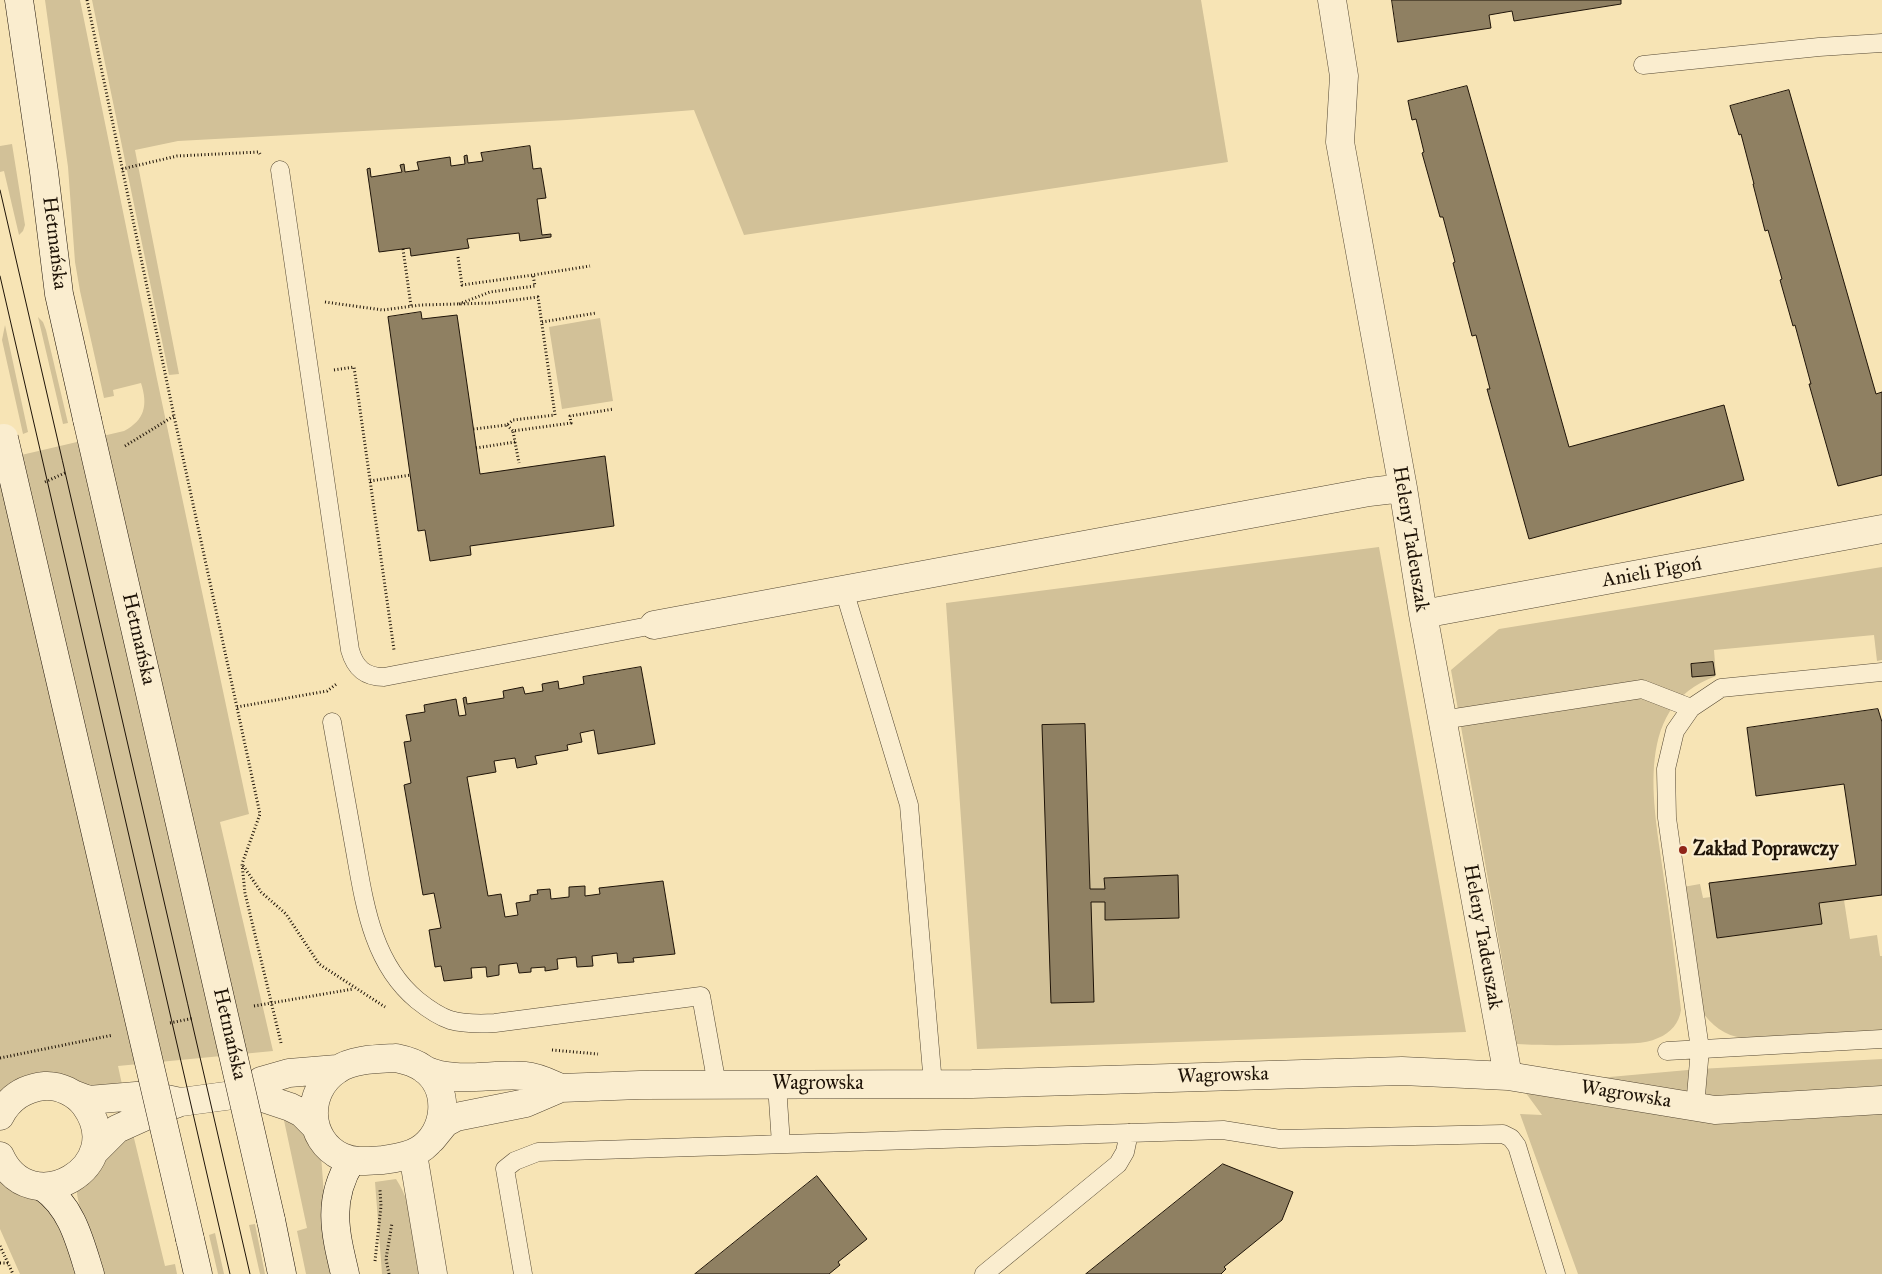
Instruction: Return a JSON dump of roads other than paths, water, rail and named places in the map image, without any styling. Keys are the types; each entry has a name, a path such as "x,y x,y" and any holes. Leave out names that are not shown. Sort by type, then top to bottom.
{"street":[{"name":"Hetmańska","path":"19,0 60,294 282,1274"},
{"name":"Heleny Tadeuszak","path":"1332,0 1344,76 1340,142 1403,488 1422,614 1508,1076"},
{"path":"2,430 198,1274"},
{"path":"654,625 1349,496 1403,488"},
{"name":"Anieli Pigoń","path":"1422,614 1882,529"},
{"path":"396,1058 426,1070 437,1086 442,1102 442,1117 422,1146 401,1157 366,1162 351,1161 328,1148 323,1142 316,1126 313,1109 322,1083 337,1069 350,1063 396,1058"},
{"path":"248,1093 261,1080 289,1072 337,1069"},
{"name":"Wagrowska","path":"426,1070 436,1075 451,1077 524,1076 539,1078 561,1088"},
{"name":"Wagrowska","path":"422,1146 445,1123 456,1117 526,1103 561,1088 777,1084 933,1084 1402,1071 1508,1076 1715,1110 1882,1100"},
{"path":"0,1116 12,1099 35,1087 61,1088 89,1100 148,1095 181,1102"},
{"path":"94,1152 117,1129 181,1102 248,1093 290,1106 302,1113 316,1126"},
{"path":"0,1156 8,1170 30,1184 43,1187 56,1186 74,1178 88,1164 94,1152 96,1139 95,1126 91,1114 73,1094"},
{"path":"422,1146 433,1274"},
{"path":"345,1274 335,1214 336,1196 340,1180 351,1161"},
{"path":"43,1187 58,1199 67,1211 77,1234 90,1274"}],"lane":[{"path":"1643,65 1819,47 1882,43"},
{"path":"280,170 350,650 358,667 364,673 373,677 384,677 654,625"},
{"path":"844,590 909,805 933,1084"},
{"path":"1695,1107 1700,1049 1667,818 1666,769 1675,731 1691,708 1721,688 1882,672"},
{"path":"1442,720 1642,690 1691,708"},
{"path":"332,722 369,922 384,959 412,996 428,1009 448,1019 479,1024 495,1024 701,996 717,1085"},
{"path":"1667,1051 1882,1038"},
{"path":"777,1084 781,1144"},
{"path":"523,1274 505,1169 515,1161 538,1152 1223,1130 1280,1139 1503,1134 1511,1138 1517,1146 1556,1274"},
{"path":"984,1274 1118,1164 1125,1152 1129,1133"}],"tram line":[{"path":"0,190 250,1274"},
{"path":"0,276 230,1274"}],"place":[{"name":"Zakład Poprawczy","path":"1683,850"}]}
